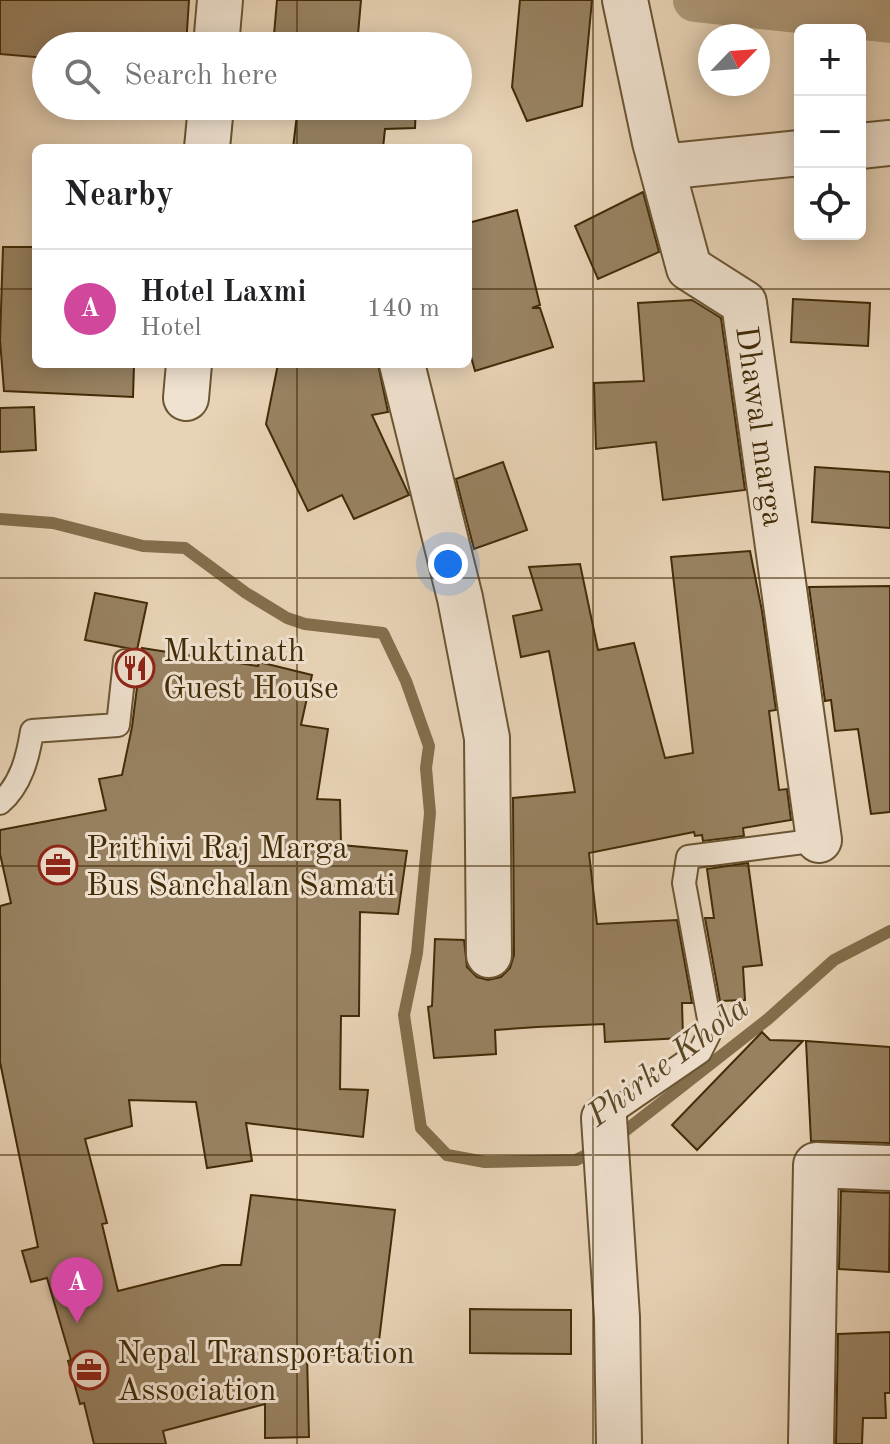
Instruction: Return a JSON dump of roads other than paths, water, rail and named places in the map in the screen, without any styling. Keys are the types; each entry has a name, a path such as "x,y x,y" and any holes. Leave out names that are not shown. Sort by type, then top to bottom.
{"street":[{"path":"217,32 220,0"},
{"name":"Dhawal marga","path":"625,0 662,167 689,268 744,303 819,840"},
{"path":"207,144 210,120"},
{"path":"866,145 890,143"},
{"path":"662,167 794,154"},
{"path":"403,368 460,598 487,738 489,955"},
{"path":"604,1118 617,1317 619,1444"},
{"path":"811,1444 816,1165 890,1168"}],"lane":[{"path":"0,803 10,794 28,758 32,731 118,725 125,661"},
{"path":"604,1118 700,1052 711,1030 684,883 688,857 819,840"}],"waterway":[{"path":"695,0 890,21"},
{"name":"Phirke Khola","path":"0,519 53,523 143,546 185,548 246,593 287,618 305,624 383,633 406,681 429,746 426,768 430,813 417,953 404,1015 421,1128 447,1155 485,1162 576,1160 597,1150"},
{"name":"Phirke Khola","path":"616,1138 768,1019 834,960 890,931"}],"place":[{"name":"Muktinath Guest House","path":"135,668"},
{"name":"Prithivi Raj Marga Bus Sanchalan Samati","path":"58,865"},
{"name":"Hotel Laxmi","path":"77,1323"},
{"name":"Nepal Transportation Association","path":"89,1370"}]}
